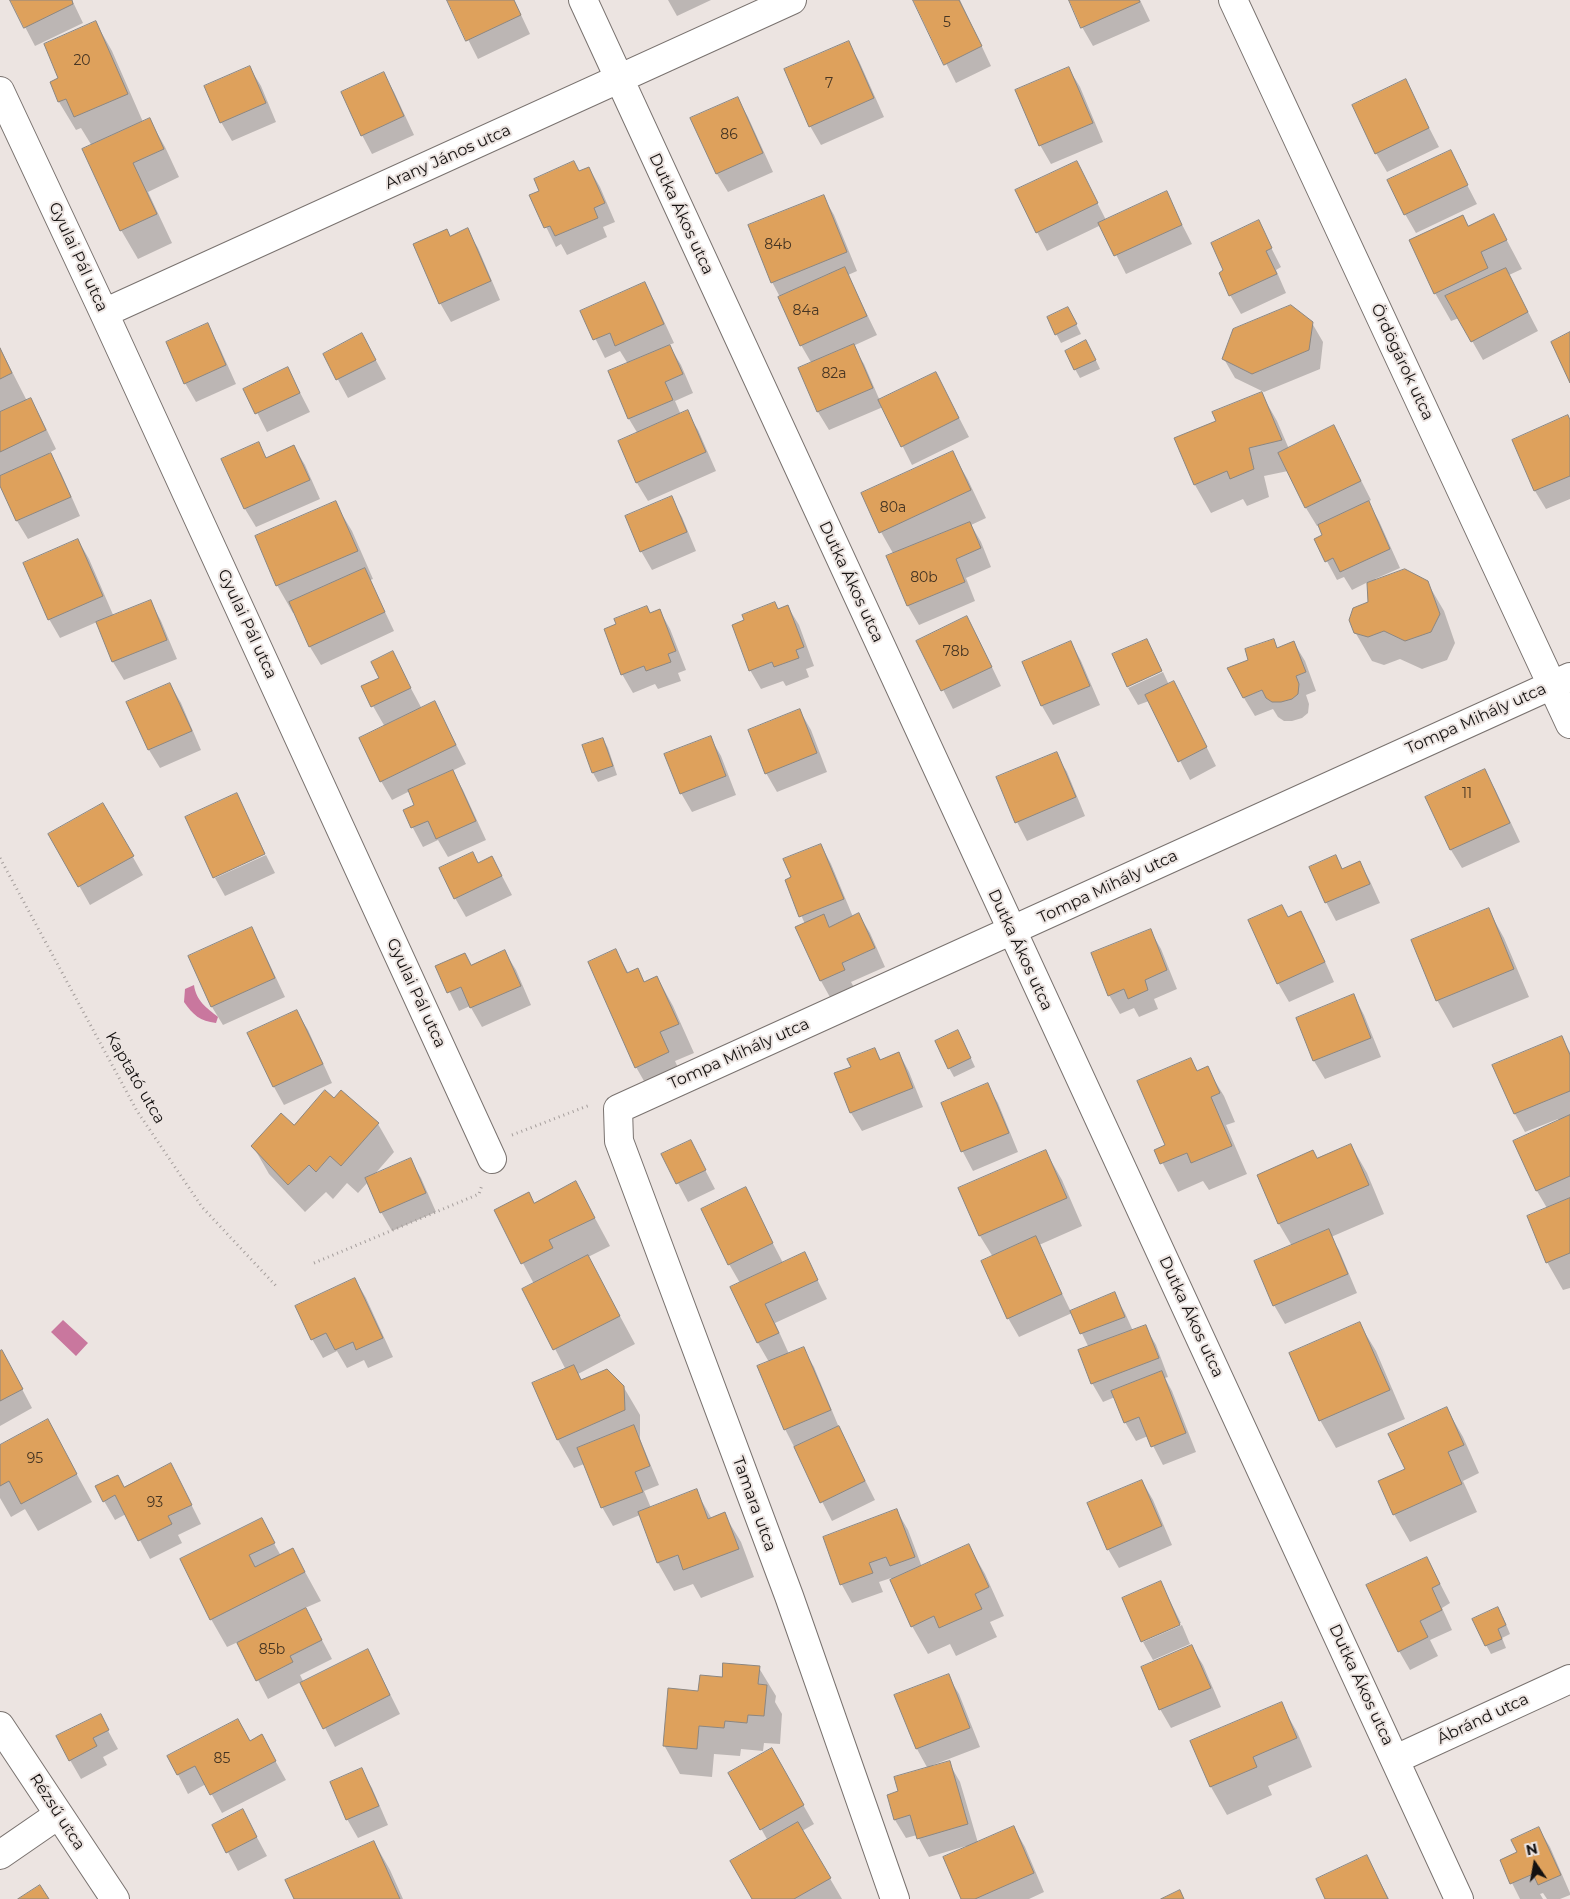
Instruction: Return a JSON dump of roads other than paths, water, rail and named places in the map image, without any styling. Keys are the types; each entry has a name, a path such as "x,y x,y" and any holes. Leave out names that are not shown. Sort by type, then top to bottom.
{"street":[{"name":"Dutka Ákos utca","path":"583,0 1459,1899"},
{"name":"Arany János utca","path":"104,313 792,0"},
{"name":"Ördögárok utca","path":"1233,0 1561,681 1570,724"},
{"name":"Gyulai Pál utca","path":"0,91 104,313 492,1159"},
{"name":"Tompa Mihály utca","path":"606,1106 1012,932 1561,681"},
{"name":"Tamara utca","path":"606,1106 789,1596 895,1899"},
{"name":"Ábránd utca","path":"1396,1759 1570,1679"},
{"name":"Rézsű utca","path":"0,1726 115,1899"},
{"path":"0,1855 58,1815"}]}
